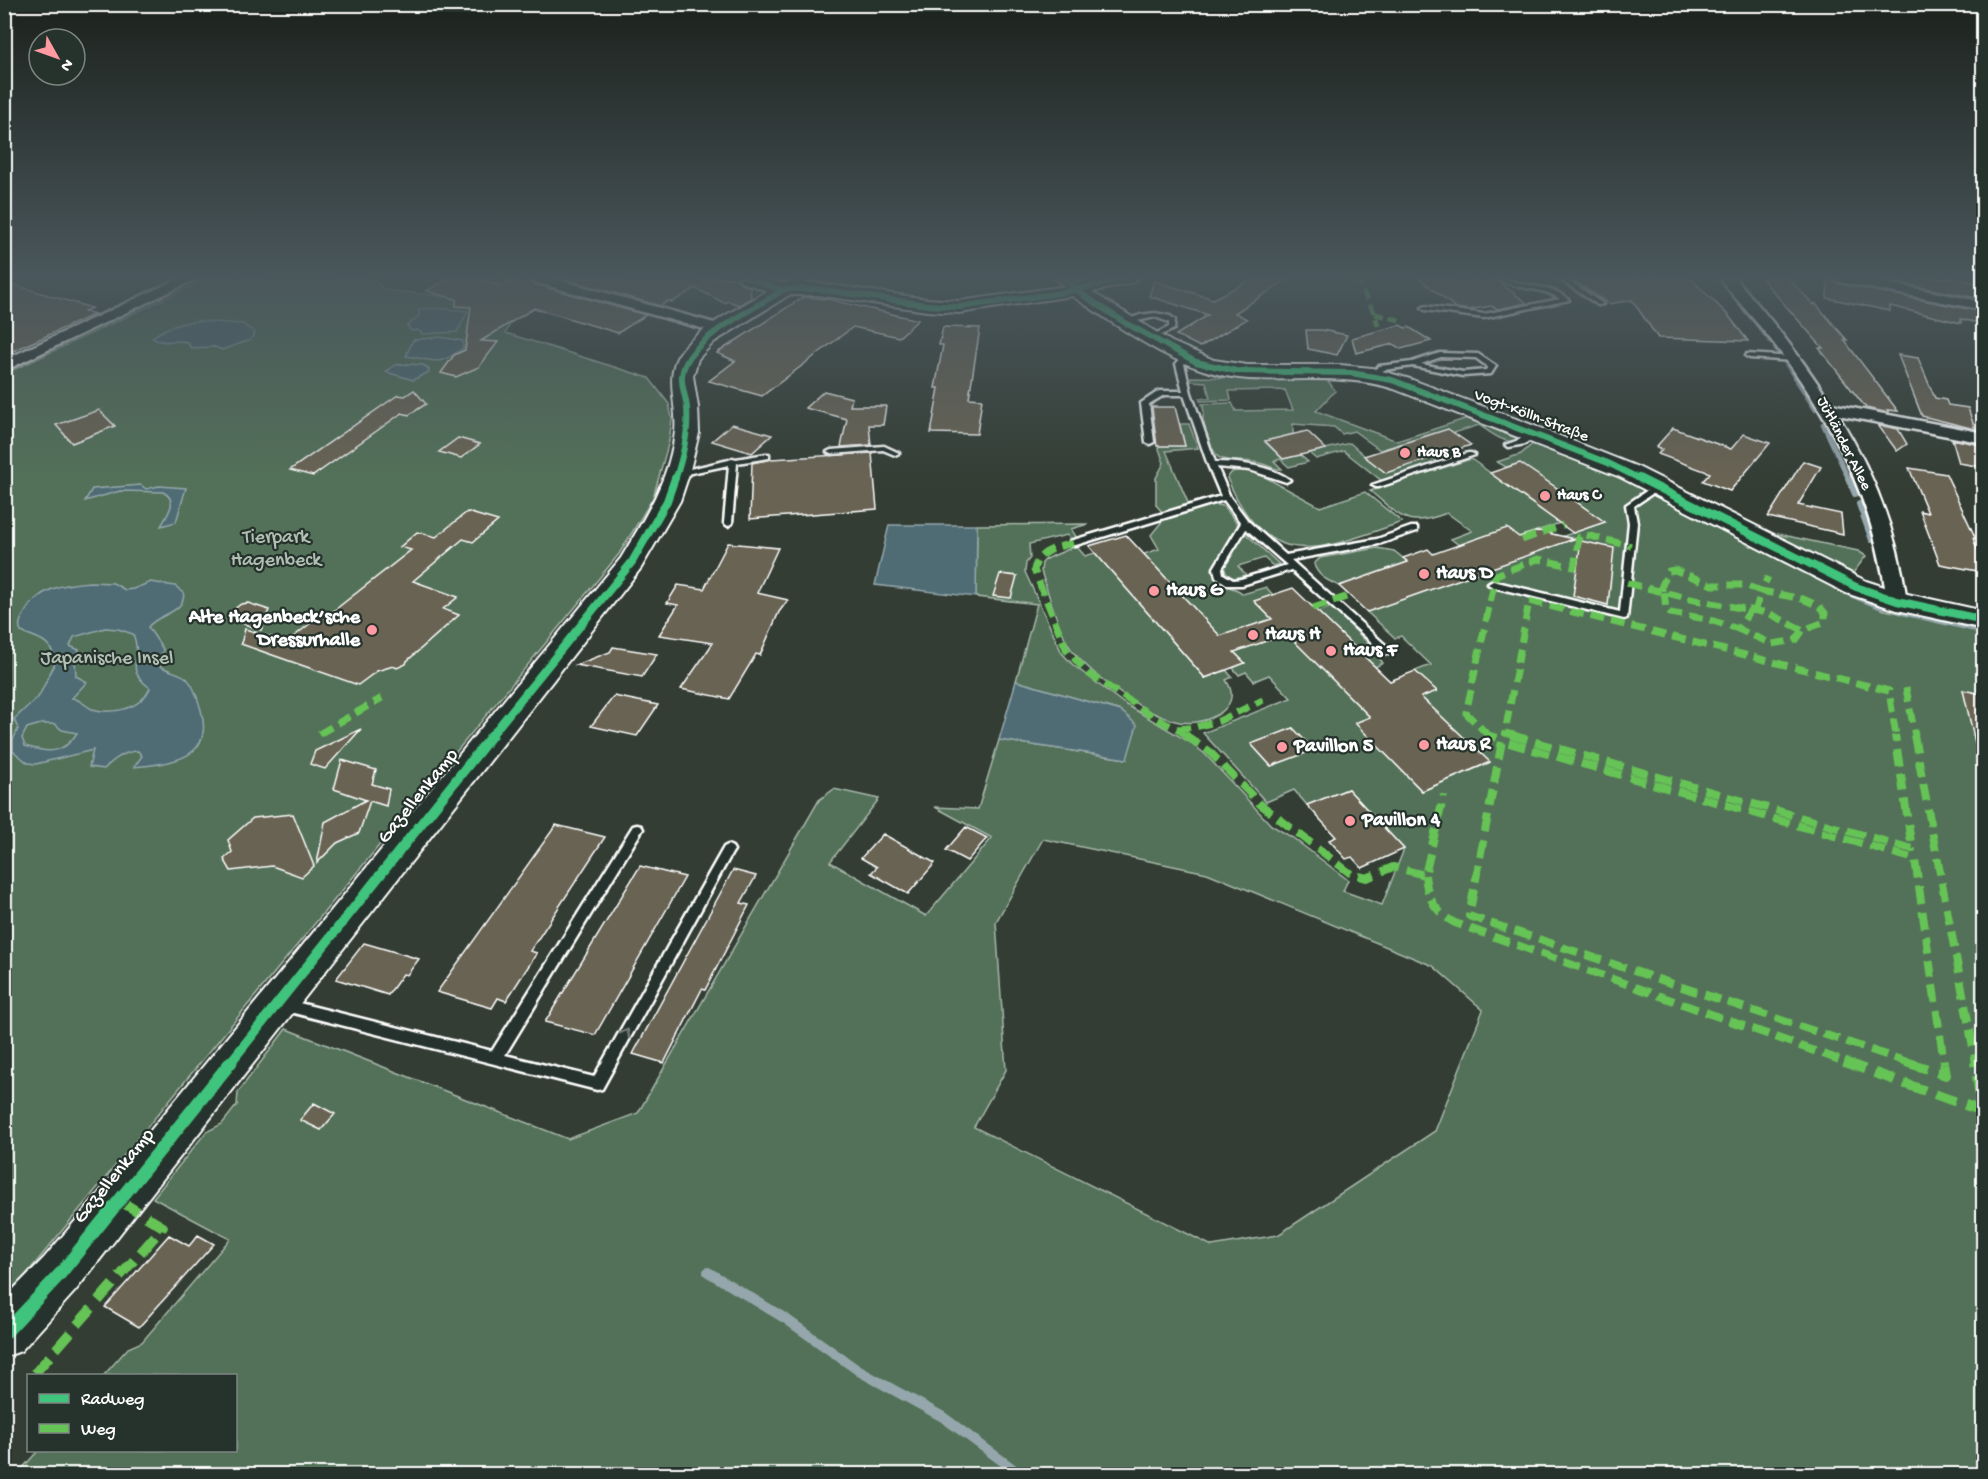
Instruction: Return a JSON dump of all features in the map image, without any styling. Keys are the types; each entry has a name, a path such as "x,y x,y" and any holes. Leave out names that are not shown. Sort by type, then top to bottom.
{"street":[{"path":"4,366 44,347"},
{"name":"Gazellenkamp","path":"4,1334 60,1274 115,1207 632,562 662,512 677,474 687,433 687,407 681,376 684,366 697,347"},
{"name":"Vogt-Kölln-Straße","path":"1168,347 1208,365 1236,371 1340,372 1372,375 1392,380 1608,463 1835,578 1897,601 1983,620"},
{"name":"Jütländer Allee","path":"1785,347 1828,408 1857,466 1878,515 1894,569 1897,601"},
{"path":"1828,408 1983,438"}],"lane":[{"path":"1372,375 1382,368 1413,364 1440,355 1478,356 1492,366 1488,372 1462,374 1413,364"},
{"path":"1750,356 1794,359"},
{"path":"1186,357 1180,364 1187,393 1212,465 1226,496 1245,523 1388,652"},
{"path":"1150,442 1144,403 1162,393 1187,393"},
{"path":"1509,445 1522,442 1532,433"},
{"path":"831,452 884,448 895,453"},
{"path":"1376,485 1471,455"},
{"path":"677,474 733,460 766,456"},
{"path":"728,523 733,460"},
{"path":"1212,465 1247,467 1286,480"},
{"path":"1493,584 1554,601 1624,616 1634,523 1630,506 1658,487"},
{"path":"1073,543 1226,496"},
{"path":"1245,523 1218,568 1219,575 1231,583 1242,582 1294,566"},
{"path":"1285,558 1379,541 1414,529"},
{"path":"495,1059 637,828"},
{"path":"277,1003 597,1084 728,850"}],"green space":[{"name":"Tierpark Hagenbeck","path":"62,347 551,347 649,378 669,404 672,419 669,441 653,498 619,554 19,1283 5,1296 5,374"},
{"path":"1191,377 1327,379 1335,391 1316,411 1397,441 1471,417 1525,435 1513,441 1507,441 1479,425 1454,433 1448,429 1380,450 1354,431 1342,434 1334,427 1293,424 1293,434 1265,442 1283,459 1300,455 1308,462 1289,467 1280,459 1274,461 1282,469 1277,469 1257,463 1218,457 1206,435 1202,404 1232,403 1236,411 1293,410 1285,390 1229,391 1231,400 1200,401 1200,398 1210,398 1206,382 1191,381"},
{"path":"1180,424 1189,424 1198,448 1166,451 1189,505 1163,513 1156,505 1156,478 1164,463 1158,446 1185,446"},
{"path":"1538,439 1578,455 1659,497 1666,497 1781,557 1779,560 1787,564 1791,562 1879,601 1881,609 1983,631 1983,1474 17,1474 37,1452 237,1452 237,1374 105,1374 128,1348 142,1342 230,1239 153,1198 206,1132 222,1124 237,1105 238,1092 286,1029 568,1139 638,1113 819,800 834,789 879,799 830,862 926,916 992,838 935,807 978,809 999,740 1127,759 1121,711 1016,681 1037,604 976,597 977,525 1088,524 1071,529 1077,538 1071,540 1067,535 1029,544 1030,558 1026,563 1025,572 1062,653 1073,665 1123,703 1191,743 1205,754 1271,825 1293,838 1348,880 1343,891 1382,905 1404,849 1348,789 1307,805 1294,790 1266,802 1203,733 1291,698 1269,675 1254,681 1246,672 1239,675 1233,668 1244,663 1234,652 1287,634 1370,717 1356,723 1422,791 1489,763 1421,697 1436,691 1415,671 1431,665 1401,636 1395,638 1367,612 1537,552 1532,547 1604,522 1520,463 1506,467 1497,462 1521,454","holes":["1043,839 1207,873 1433,966 1483,1010 1435,1131 1278,1235 1212,1246 974,1127 1006,1070 996,922"]},
{"path":"1350,443 1365,456 1432,458 1438,463 1382,481 1344,451 1316,459 1309,453"},
{"path":"1471,459 1560,523 1519,537 1459,545 1451,539 1472,531 1447,513 1422,520 1405,518 1370,491"},
{"path":"1242,470 1261,475 1320,507 1365,492 1402,522 1346,541 1322,546 1300,547 1279,542 1261,530 1243,509 1227,478 1232,472"},
{"path":"1211,504 1224,506 1238,525 1212,570 1215,577 1223,585 1243,594 1266,587 1273,595 1255,601 1272,619 1220,636 1144,554 1159,549 1151,535 1163,520"},
{"path":"1244,533 1279,564 1273,566 1264,558 1238,566 1246,575 1234,578 1227,575 1225,562"},
{"path":"1775,535 1858,551 1866,556 1853,573 1776,537"},
{"path":"1076,546 1085,556 1095,553 1205,678 1226,670 1232,677 1226,680 1231,691 1230,700 1225,708 1217,715 1196,722 1185,723 1162,717 1120,693 1073,652 1059,624 1041,571 1042,563 1046,559"},
{"path":"1377,548 1394,551 1408,562 1339,586 1321,575 1314,564 1320,558"},
{"path":"1331,607 1367,642 1383,663 1375,667 1318,612"}],"water":[{"path":"215,347 231,347 222,350"},
{"path":"410,347 463,347 447,358 436,361 406,356"},
{"path":"395,365 423,365 428,368 429,372 413,380 386,372"},
{"path":"141,485 146,489 159,486 186,488 176,522 161,526 171,508 170,499 163,492 120,491 85,501 92,489"},
{"path":"889,525 977,525 976,597 875,585"},
{"path":"151,582 175,586 184,593 183,600 176,609 148,627 163,649 160,666 188,680 200,706 204,727 202,739 186,756 162,763 134,767 142,756 138,751 133,751 111,762 104,769 89,767 93,750 36,764 28,763 13,751 13,740 18,729 14,719 39,696 55,663 48,645 21,632 21,621 36,598 52,589 80,583 113,583 125,590","holes":["105,628 133,634 136,643 135,668 137,674 150,688 140,701 117,711 92,709 72,698 87,682 76,676 75,660 79,650 70,646 74,637","41,724 55,724 62,730 77,733 60,749 48,751 25,746 22,738 27,728"]},
{"path":"1016,681 1121,711 1137,725 1127,759 999,740"}],"building":[{"path":"4,347 22,347 4,355"},
{"path":"465,347 494,347 479,367 456,377 441,373 454,355 465,350"},
{"path":"726,347 827,347 762,396 709,381 735,361 717,353"},
{"path":"943,347 977,347 969,398 982,399 977,434 931,433 939,388 935,388"},
{"path":"1308,347 1341,347 1337,355 1308,349"},
{"path":"1354,347 1381,347 1356,353"},
{"path":"1849,347 1898,411 1887,410 1889,413 1866,408 1819,348"},
{"path":"1898,355 1918,358 1935,398 1946,400 1948,405 1968,408 1975,429 1922,416"},
{"path":"414,390 426,404 409,415 402,413 313,476 290,470 398,395 405,396"},
{"path":"824,391 852,398 850,406 886,406 883,425 869,425 871,445 841,447 847,419 805,408"},
{"path":"1152,407 1175,407 1185,446 1157,446"},
{"path":"99,410 115,426 72,443 56,425"},
{"path":"732,424 772,435 752,453 712,441"},
{"path":"1878,425 1898,429 1907,444 1897,451"},
{"path":"1673,428 1731,449 1744,434 1770,443 1730,491 1703,481 1710,473 1658,454 1662,450 1656,447"},
{"name":"Haus B","path":"1448,429 1471,445 1386,473 1364,456"},
{"path":"1307,431 1326,449 1283,459 1265,441"},
{"path":"458,438 480,444 461,458 439,452"},
{"path":"1952,439 1980,445 1983,453 1983,467 1959,463"},
{"path":"872,453 877,509 750,519 752,463 771,459"},
{"path":"1803,461 1821,467 1798,505 1841,514 1843,534 1768,517"},
{"name":"Haus C","path":"1520,463 1605,522 1573,533 1490,473"},
{"path":"1909,468 1946,474 1976,539 1973,538 1983,564 1983,572 1940,564 1920,511 1928,513"},
{"name":"Alte Hagenbeck’sche Dressurhalle","path":"467,512 498,521 473,542 463,539 413,581 458,597 443,609 459,615 406,664 377,671 358,685 241,644 245,629 287,642 322,614 327,616 411,550 400,547 417,532 436,537"},
{"name":"Haus D","path":"1507,528 1519,537 1539,531 1574,539 1367,612 1339,586 1408,562 1403,558 1428,549 1433,554"},
{"path":"1126,535 1220,636 1272,619 1254,601 1293,588 1390,681 1415,671 1437,691 1421,697 1490,762 1422,791 1355,723 1370,717 1287,634 1234,652 1245,663 1205,678 1089,546"},
{"path":"1581,541 1614,548 1608,605 1573,596"},
{"path":"728,543 778,548 757,593 788,600 779,612 760,655 756,654 729,699 681,689 713,643 659,635 678,605 667,603 678,585 704,589"},
{"path":"1000,574 1017,576 1011,598 993,596"},
{"path":"248,603 269,610 261,630 236,621 233,610 241,604"},
{"path":"613,647 657,654 642,677 576,665 610,652"},
{"path":"1963,690 1982,694 1983,746 1976,747"},
{"path":"614,696 658,705 637,736 591,726"},
{"name":"Pavillon 5","path":"1293,728 1314,750 1271,766 1251,744"},
{"path":"361,729 325,769 310,764 315,751"},
{"path":"342,760 376,770 372,784 389,789 386,806 370,801 359,833 337,843 317,863 325,822 366,800 334,789"},
{"name":"Pavillon 4","path":"1348,789 1404,849 1362,868 1352,857 1346,859 1329,840 1336,837 1307,805"},
{"path":"293,814 314,866 302,877 272,866 231,871 224,859 232,852 228,840 253,818"},
{"path":"556,825 605,837 530,951 537,953 506,1001 498,998 492,1008 437,992"},
{"path":"966,827 987,838 967,861 946,850"},
{"path":"883,834 935,863 908,894 871,873 877,867 861,858"},
{"path":"640,866 685,877 595,1035 545,1022"},
{"path":"733,870 756,876 741,903 749,905 705,990 702,989 664,1063 633,1054"},
{"path":"364,943 419,959 407,975 403,974 388,995 336,979"},
{"path":"314,1103 335,1114 321,1130 300,1120"},
{"path":"169,1235 189,1246 198,1235 214,1244 139,1327 105,1307"}],"waterway":[{"path":"1775,348 1779,353"},
{"path":"1785,362 1815,409"},
{"path":"1823,424 1849,480"},
{"path":"1848,478 1855,494"},
{"path":"1859,504 1872,540"},
{"path":"1850,594 1882,607"},
{"path":"1902,612 1984,631"},
{"path":"708,1272 786,1319 859,1371 943,1417 1020,1474"}],"marked path":[{"path":"1522,540 1563,525"},
{"path":"1497,738 1488,736 1466,713 1496,575 1538,559 1574,567 1579,537 1586,535 1631,546"},
{"path":"1073,543 1054,548 1043,554 1035,563 1034,570 1067,651 1088,673 1155,718 1177,729 1219,721 1263,700"},
{"path":"1662,591 1662,585 1669,571 1675,570 1712,585 1744,585 1761,591 1756,609"},
{"path":"1752,608 1738,629 1772,644 1796,640 1803,630 1825,622 1825,613 1811,602 1761,591 1768,577"},
{"path":"1627,583 1695,600 1768,613 1792,622 1803,630"},
{"path":"1664,592 1666,609 1670,613 1707,619 1738,629"},
{"path":"1313,608 1349,596"},
{"path":"1529,601 1889,691 1912,849 1505,733 1529,601"},
{"path":"1425,875 1427,892 1432,904 1436,910 1455,923 1982,1111 1973,1044 1957,970 1906,688"},
{"path":"319,734 382,698"},
{"path":"1177,729 1209,751 1260,804 1351,874 1367,878 1393,867 1425,875 1444,795"},
{"path":"1502,741 1915,859 1946,1075 1469,916 1502,741"},
{"path":"35,1373 163,1227 120,1201"}],"cycle path":[{"path":"4,1334 60,1274 120,1201 632,562 667,501 677,474 687,433 687,407 682,376 688,357 698,347"},
{"path":"1169,347 1196,362 1236,371 1351,373 1392,380 1608,463 1856,587 1897,601 1984,620"}],"place":[{"name":"Haus B","path":"1405,453"},
{"name":"Haus C","path":"1545,496"},
{"name":"Haus D","path":"1424,574"},
{"name":"Haus G","path":"1154,591"},
{"name":"Alte Hagenbeck’sche Dressurhalle","path":"372,630"},
{"name":"Haus H","path":"1253,635"},
{"name":"Haus F","path":"1331,651"},
{"name":"Haus R","path":"1424,745"},
{"name":"Pavillon 5","path":"1282,747"},
{"name":"Pavillon 4","path":"1350,821"}],"park label":[{"name":"Japanische Insel","path":"107,659"}]}
